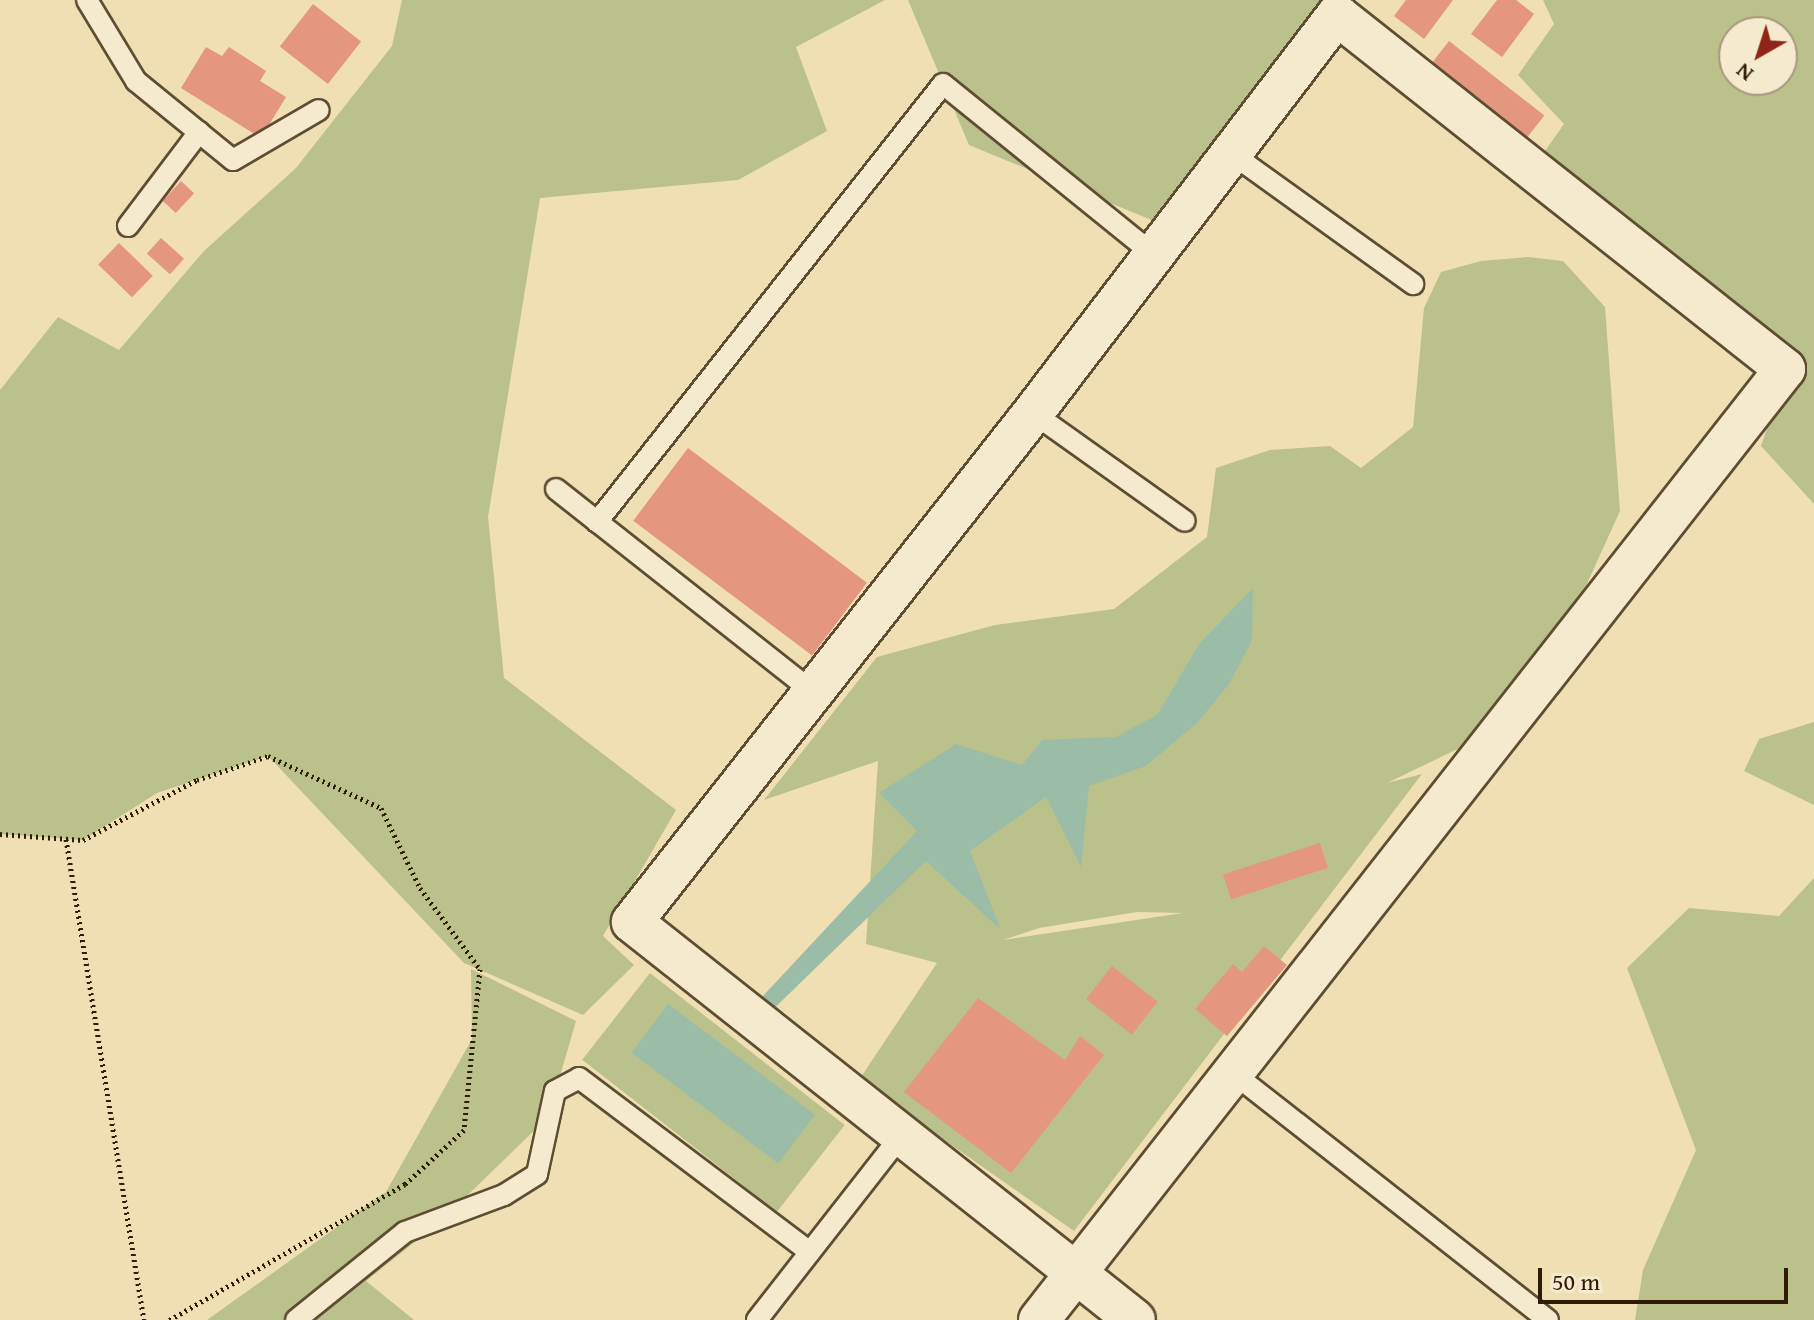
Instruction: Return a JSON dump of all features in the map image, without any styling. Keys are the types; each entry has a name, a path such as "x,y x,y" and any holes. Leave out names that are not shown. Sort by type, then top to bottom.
{"street":[{"path":"1039,1320 1076,1273 1233,1073 1785,369 1337,15 1152,253 1033,413 632,922 901,1136 1076,1273 1135,1320"}],"lane":[{"path":"87,0 136,81 233,160 319,110"},
{"path":"597,522 943,84 1152,253"},
{"path":"128,226 199,132"},
{"path":"1233,148 1246,164 1413,284"},
{"path":"1033,413 1185,521"},
{"path":"556,489 812,691"},
{"path":"1233,1073 1548,1320"},
{"path":"296,1320 405,1232 504,1195 537,1174 555,1091 579,1078 810,1252"},
{"path":"757,1320 901,1136"}],"path":[{"path":"0,834 83,840 197,780 268,756 381,808 420,888 480,969 464,1130 405,1184 169,1320"},
{"path":"66,839 144,1320"}],"shaded area":[{"path":"402,0 885,0 796,47 827,131 738,180 540,198 488,517 504,678 676,810 603,936 634,965 583,1015 464,963 268,756 157,793 83,840 0,834 0,390 58,317 119,350 204,251 296,168 392,46"},
{"path":"908,0 1333,0 1154,221 969,145"},
{"path":"1543,0 1814,0 1814,504 1761,446 1789,363 1536,164 1564,124 1518,75 1554,24"},
{"path":"1528,257 1563,261 1605,307 1620,511 1585,588 1470,743 1387,783 1422,774 1074,1231 859,1080 937,963 866,944 878,761 764,800 877,657 995,625 1114,609 1207,537 1216,468 1270,450 1330,446 1361,468 1413,427 1424,308 1441,272 1481,261","holes":["1137,912 1183,913 1003,940 1039,928"]},
{"path":"1253,588 1252,641 1229,684 1198,722 1146,766 1089,786 1081,867 1046,797 970,851 1001,930 926,861 759,1023 747,1013 917,831 879,793 956,744 1022,765 1042,740 1116,737 1158,714 1199,644"},
{"path":"1814,722 1814,805 1744,771 1759,739"},
{"path":"1814,878 1814,1320 1635,1320 1643,1270 1696,1150 1627,968 1689,908 1779,916"},
{"path":"471,969 576,1021 548,1117 441,1221 366,1281 414,1320 207,1320 386,1192 472,1039"},
{"path":"650,973 845,1125 777,1212 582,1060"},
{"path":"668,1004 815,1115 778,1163 631,1053"}],"building":[{"path":"1406,0 1453,0 1424,39 1394,16"},
{"path":"1497,0 1516,0 1534,14 1502,57 1471,34"},
{"path":"313,4 361,42 328,84 280,47"},
{"path":"1449,41 1544,115 1525,141 1429,66"},
{"path":"206,47 222,56 229,47 266,71 260,81 286,97 261,138 181,88"},
{"path":"181,181 194,193 176,213 163,201"},
{"path":"161,238 184,259 170,274 147,254"},
{"path":"119,243 153,276 132,297 98,265"},
{"path":"688,448 867,583 812,655 633,521"},
{"path":"1320,843 1328,868 1231,899 1223,875"},
{"path":"1264,946 1287,965 1227,1036 1195,1009 1233,964 1242,972"},
{"path":"1112,966 1158,1002 1132,1035 1086,999"},
{"path":"978,998 1065,1060 1080,1036 1104,1055 1011,1173 904,1092"}]}
